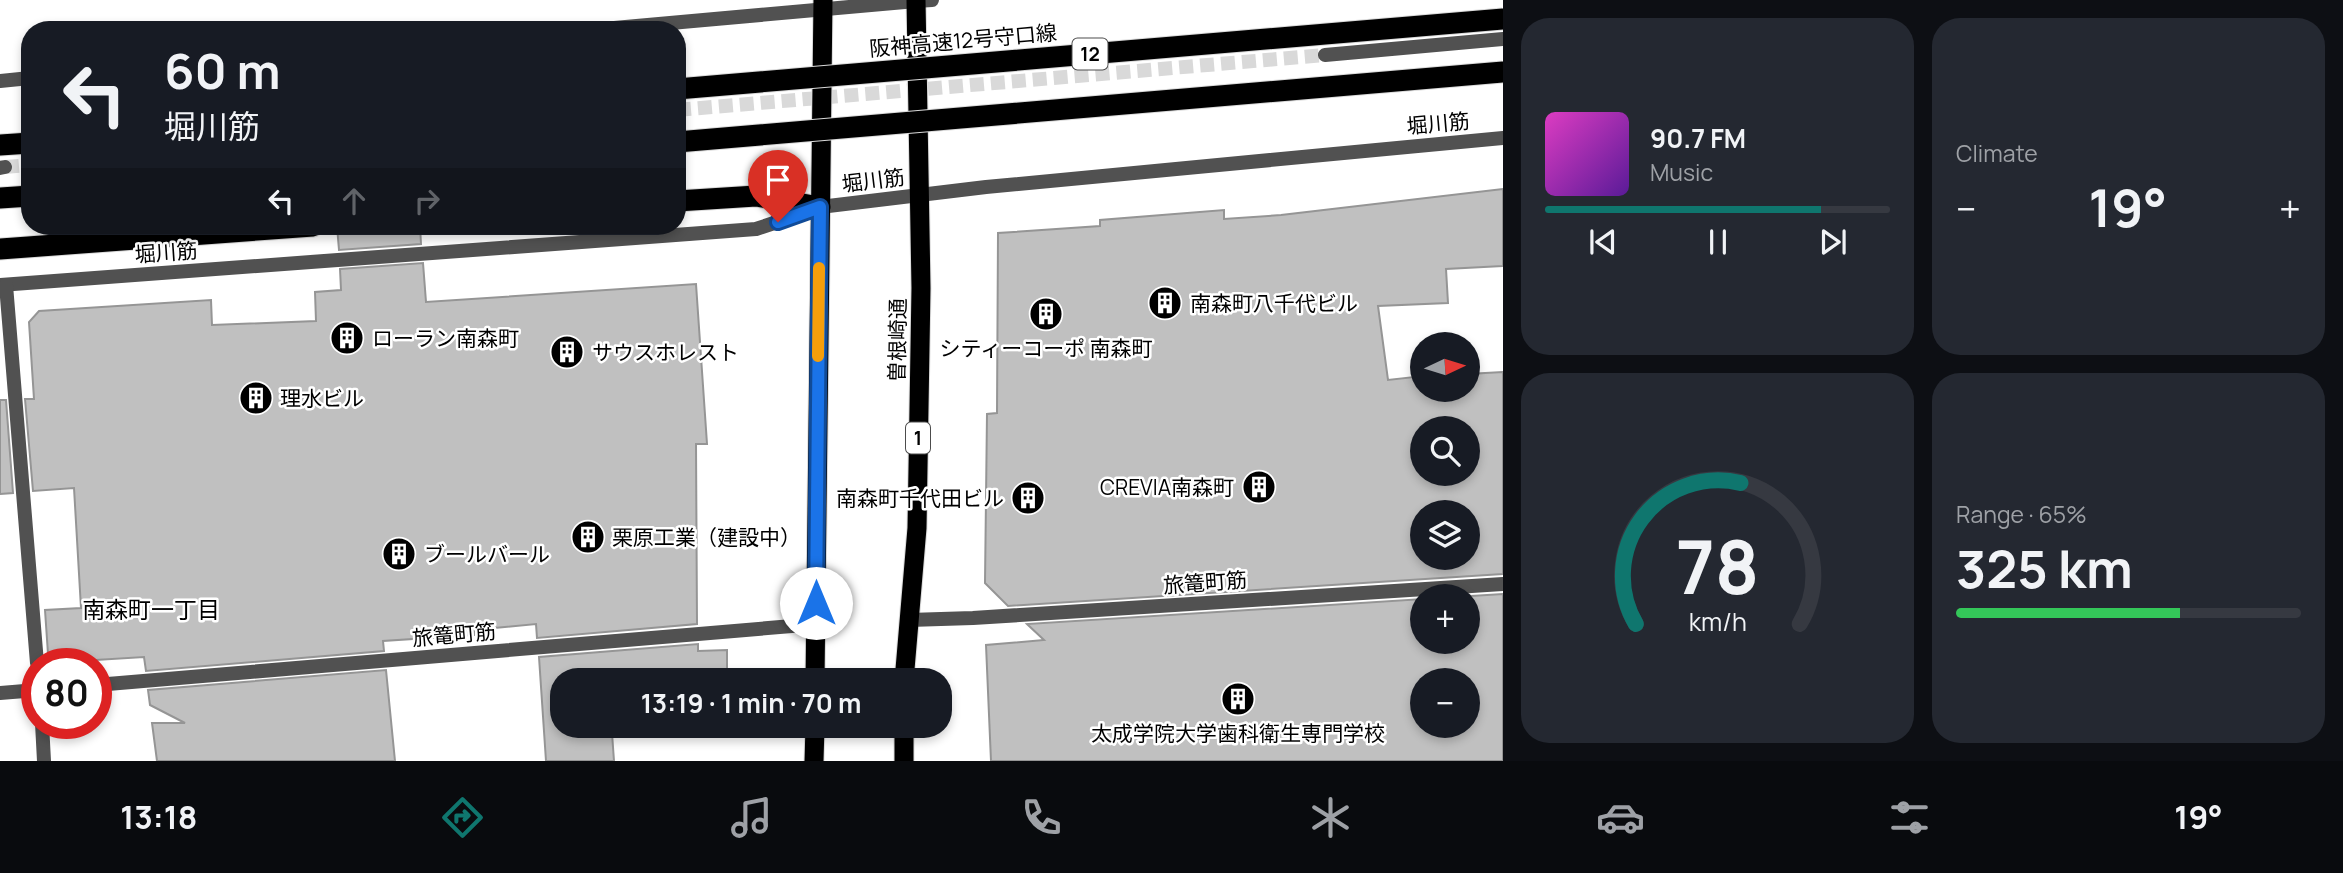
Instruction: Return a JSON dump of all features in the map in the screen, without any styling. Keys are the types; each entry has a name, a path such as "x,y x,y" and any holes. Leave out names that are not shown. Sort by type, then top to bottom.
{"highway":[{"name":"曽根崎通","path":"905,668 917,528 921,288 921,0"},
{"path":"815,668 823,4"},
{"name":"阪神高速12号守口線","path":"686,88 1503,19"},
{"path":"686,141 1503,72"},
{"path":"0,145 21,144"},
{"path":"686,200 756,196 820,207"},
{"path":"0,198 21,197"},
{"path":"0,249 191,235"},
{"path":"814,761 815,738"},
{"path":"904,738 904,761"}],"street":[{"path":"672,21 823,4 921,0"},
{"path":"1325,55 1503,39"},
{"path":"0,81 21,79"},
{"name":"堀川筋","path":"686,234 756,229 820,207 986,187 1503,138"},
{"name":"堀川筋","path":"3,285 675,235"},
{"path":"3,285 36,648"},
{"name":"旅篭町筋","path":"909,620 1503,584"},
{"name":"旅篭町筋","path":"112,684 816,624"},
{"path":"0,692 21,691"},
{"path":"43,739 44,761"}],"building":[{"path":"1503,189 1503,266 1446,269 1448,303 1378,306 1388,380 1410,377 1410,402 1480,402 1480,373 1503,372 1503,574 1008,606 985,583 987,414 997,413 998,233 1100,226 1100,220 1224,210 1224,219 1281,215"},
{"path":"338,235 420,235 421,244 339,250"},
{"path":"423,263 426,302 696,284 707,444 696,444 697,624 537,638 536,624 474,630 474,635 383,641 384,651 146,671 144,657 112,659 112,648 48,648 45,610 81,608 74,488 33,491 25,399 34,399 29,322 39,311 211,300 212,325 316,321 315,292 341,290 340,269"},
{"path":"0,400 6,400 13,493 0,494"},
{"path":"1503,594 1503,761 991,761 986,645 1044,640 1027,624 1410,600 1410,654 1480,654 1480,595"},
{"path":"698,644 698,651 727,650 727,668 550,668 550,738 612,738 614,761 546,761 539,657"},
{"path":"386,670 395,761 157,761 152,723 185,723 150,705 148,690"}],"tunnel":[{"path":"686,109 1325,55"},
{"path":"5,167 21,166"}],"slow traffic":[{"path":"818,356 819,268"}],"place":[{"name":"南森町八千代ビル","path":"1165,303"},
{"name":"シティーコーポ 南森町","path":"1046,314"},
{"name":"ローラン南森町","path":"347,338"},
{"name":"サウスホレスト","path":"567,352"},
{"name":"理水ビル","path":"256,398"},
{"name":"CREVIA南森町","path":"1259,487"},
{"name":"南森町千代田ビル","path":"1028,498"},
{"name":"栗原工業（建設中）","path":"588,537"},
{"name":"ブールバール","path":"399,554"},
{"name":"太成学院大学歯科衛生専門学校","path":"1238,699"}],"district":[{"name":"南森町一丁目","path":"151,609"}],"route":[{"path":"778,222 820,207 816,603"}]}
